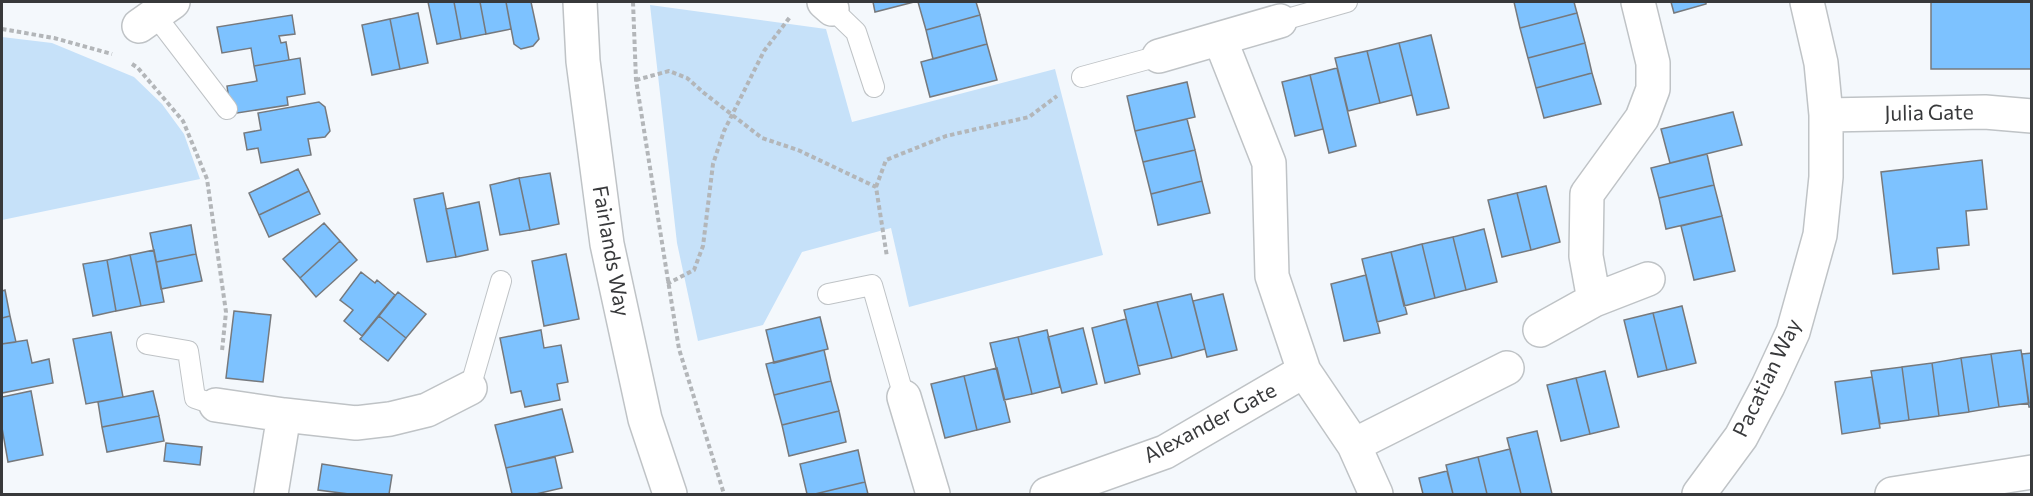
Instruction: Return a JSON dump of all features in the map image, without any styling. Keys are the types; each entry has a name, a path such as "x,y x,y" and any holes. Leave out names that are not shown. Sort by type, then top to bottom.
{"street":[{"name":"Fairlands Way","path":"580,2 583,61 607,244 645,419 670,495"},
{"path":"1594,300 1586,256 1587,194 1642,118 1653,89 1653,63 1638,2"},
{"name":"Pacatian Way","path":"1699,495 1741,436 1768,386 1793,332 1820,235 1826,177 1826,115 1821,63 1807,2"},
{"path":"1160,56 1280,21"},
{"path":"1220,39 1269,163 1272,276 1305,371 1354,445 1376,495"},
{"name":"Julia Gate","path":"1826,115 1985,112 2031,116"},
{"path":"1540,330 1594,300 1648,279"},
{"path":"1354,445 1508,368"},
{"name":"Alexander Gate","path":"1047,495 1165,452 1305,371"},
{"path":"216,405 356,423 390,419 428,410 470,388"},
{"path":"904,397 933,495"},
{"path":"271,495 284,415"},
{"path":"1892,495 2031,472"}],"lane":[{"path":"1280,21 1347,2"},
{"path":"817,7 856,32 874,87"},
{"path":"156,14 227,110"},
{"path":"1082,77 1160,56"},
{"path":"470,388 501,280"},
{"path":"828,294 872,285 904,397"},
{"path":"147,344 188,351 195,398 216,405"}],"path":[{"path":"633,2 636,80 667,284 679,349 724,495"},
{"path":"667,284 694,270 703,246 713,164 732,115 764,51 817,7"},
{"path":"2,29 54,38 119,57"},
{"path":"128,62 138,68 183,121 207,179 226,312 216,405"},
{"path":"636,80 669,71 687,78 762,138 798,150 876,188"},
{"path":"872,285 893,282 883,237 876,188 886,160 946,136 1029,117 1082,77"}],"shaded area":[{"path":"650,5 826,29 852,122 1055,69 1103,255 909,307 891,228 802,252 763,325 698,341 677,243"},
{"path":"2,37 52,43 134,77 162,104 184,134 200,179 2,220"}],"building":[{"path":"428,2 454,2 461,39 437,44"},
{"path":"454,2 480,2 486,34 461,39"},
{"path":"480,2 506,2 511,29 486,34"},
{"path":"506,2 531,2 539,39 533,46 521,49 514,44"},
{"path":"873,2 914,2 875,12"},
{"path":"918,2 976,2 980,15 926,30"},
{"path":"1514,2 1574,2 1577,13 1520,28"},
{"path":"1671,2 1706,2 1706,4 1674,13"},
{"path":"1931,2 2032,2 2032,69 1931,69"},
{"path":"418,13 428,63 400,69 390,19"},
{"path":"1577,13 1585,43 1528,58 1520,28"},
{"path":"292,15 295,34 279,36 281,43 286,42 289,60 254,66 251,48 222,53 217,27"},
{"path":"980,15 987,44 933,59 926,30"},
{"path":"390,19 400,69 372,75 362,25"},
{"path":"1431,35 1449,108 1417,115 1399,43"},
{"path":"1399,43 1412,95 1380,103 1367,51"},
{"path":"1585,43 1592,73 1536,88 1528,58"},
{"path":"987,44 997,80 930,97 921,62"},
{"path":"1367,51 1380,103 1348,111 1335,58"},
{"path":"300,58 305,94 287,97 288,105 231,114 227,86 257,81 254,66"},
{"path":"1337,68 1356,146 1329,153 1310,75"},
{"path":"1592,73 1601,104 1544,118 1536,88"},
{"path":"1310,75 1323,129 1295,136 1282,82"},
{"path":"1187,82 1195,117 1135,131 1127,96"},
{"path":"319,102 325,107 330,131 325,137 308,139 311,155 261,163 258,148 247,150 244,133 261,130 258,113"},
{"path":"1733,112 1742,145 1670,163 1661,129"},
{"path":"1187,119 1195,150 1143,162 1135,131"},
{"path":"1195,150 1202,181 1151,194 1143,162"},
{"path":"1707,154 1714,185 1659,198 1651,168"},
{"path":"1982,160 1987,209 1966,211 1969,245 1937,248 1939,269 1893,274 1881,172"},
{"path":"298,169 309,191 259,215 249,193"},
{"path":"550,173 559,224 530,230 519,178"},
{"path":"519,178 530,230 500,235 490,185"},
{"path":"1202,181 1210,213 1158,225 1151,194"},
{"path":"1714,185 1722,216 1666,229 1659,198"},
{"path":"1546,186 1560,242 1531,250 1517,193"},
{"path":"309,191 320,214 269,237 259,215"},
{"path":"443,193 456,257 427,262 414,199"},
{"path":"1517,193 1531,250 1502,257 1488,200"},
{"path":"479,202 488,250 456,257 446,209"},
{"path":"1722,216 1735,271 1694,280 1681,226"},
{"path":"324,223 340,241 300,278 283,259"},
{"path":"191,225 196,254 156,262 150,233"},
{"path":"1484,229 1497,282 1466,290 1453,237"},
{"path":"1453,237 1466,290 1435,298 1422,244"},
{"path":"340,241 357,260 316,297 300,278"},
{"path":"1422,244 1435,298 1404,306 1391,252"},
{"path":"154,250 164,302 141,306 130,255"},
{"path":"1391,252 1407,314 1377,322 1362,259"},
{"path":"196,254 202,281 161,289 156,262"},
{"path":"566,254 579,319 544,326 532,261"},
{"path":"130,255 141,306 116,311 107,260"},
{"path":"107,260 116,311 93,316 83,264"},
{"path":"361,272 375,283 377,280 395,295 362,336 344,321 353,310 340,300"},
{"path":"1366,275 1380,333 1344,341 1331,284"},
{"path":"5,290 10,316 2,318 2,291"},
{"path":"398,292 426,314 406,338 379,316"},
{"path":"1191,294 1205,349 1172,358 1157,302"},
{"path":"1223,294 1237,350 1207,357 1193,301"},
{"path":"1157,302 1172,358 1138,366 1124,310"},
{"path":"1682,306 1696,363 1667,370 1653,313"},
{"path":"234,311 271,315 263,382 226,378"},
{"path":"1653,313 1667,370 1638,377 1624,320"},
{"path":"10,316 16,342 2,344 2,318"},
{"path":"379,316 406,338 388,361 360,339"},
{"path":"820,317 828,349 774,363 766,330"},
{"path":"1126,319 1140,374 1105,383 1092,328"},
{"path":"1083,328 1097,384 1062,393 1048,337"},
{"path":"541,330 544,348 561,345 568,382 557,384 560,400 525,407 521,391 511,393 500,338"},
{"path":"1047,330 1060,387 1032,394 1018,337"},
{"path":"111,332 123,397 86,404 73,339"},
{"path":"1018,337 1032,394 1004,400 990,343"},
{"path":"27,340 32,363 49,359 53,383 2,393 2,344"},
{"path":"824,350 831,381 774,395 766,364"},
{"path":"2021,350 2029,403 1999,407 1991,354"},
{"path":"2032,353 2032,407 2029,407 2022,354"},
{"path":"1991,354 1999,407 1969,412 1961,358"},
{"path":"1961,358 1969,412 1939,416 1932,363"},
{"path":"1932,363 1939,416 1909,420 1902,367"},
{"path":"1902,367 1909,420 1880,424 1871,371"},
{"path":"997,368 1010,422 977,430 964,376"},
{"path":"1605,371 1619,427 1590,434 1576,378"},
{"path":"964,376 977,430 945,438 931,384"},
{"path":"1872,377 1880,428 1842,434 1835,382"},
{"path":"1576,378 1590,434 1561,441 1547,385"},
{"path":"831,381 839,411 782,425 774,395"},
{"path":"31,391 43,455 8,462 2,428 2,397"},
{"path":"153,391 159,416 102,427 98,402"},
{"path":"562,409 573,452 506,468 495,425"},
{"path":"839,411 846,442 789,456 782,425"},
{"path":"159,416 164,441 107,452 102,427"},
{"path":"1537,431 1552,494 1521,494 1507,438"},
{"path":"166,443 202,447 200,465 164,461"},
{"path":"1510,449 1521,494 1487,494 1478,457"},
{"path":"858,450 865,482 807,494 800,464"},
{"path":"555,457 562,488 536,494 512,494 506,468"},
{"path":"1478,457 1487,494 1453,494 1446,465"},
{"path":"322,464 392,475 389,494 349,494 318,490"},
{"path":"1447,471 1453,494 1423,494 1419,478"},
{"path":"865,482 868,494 815,494"}]}
